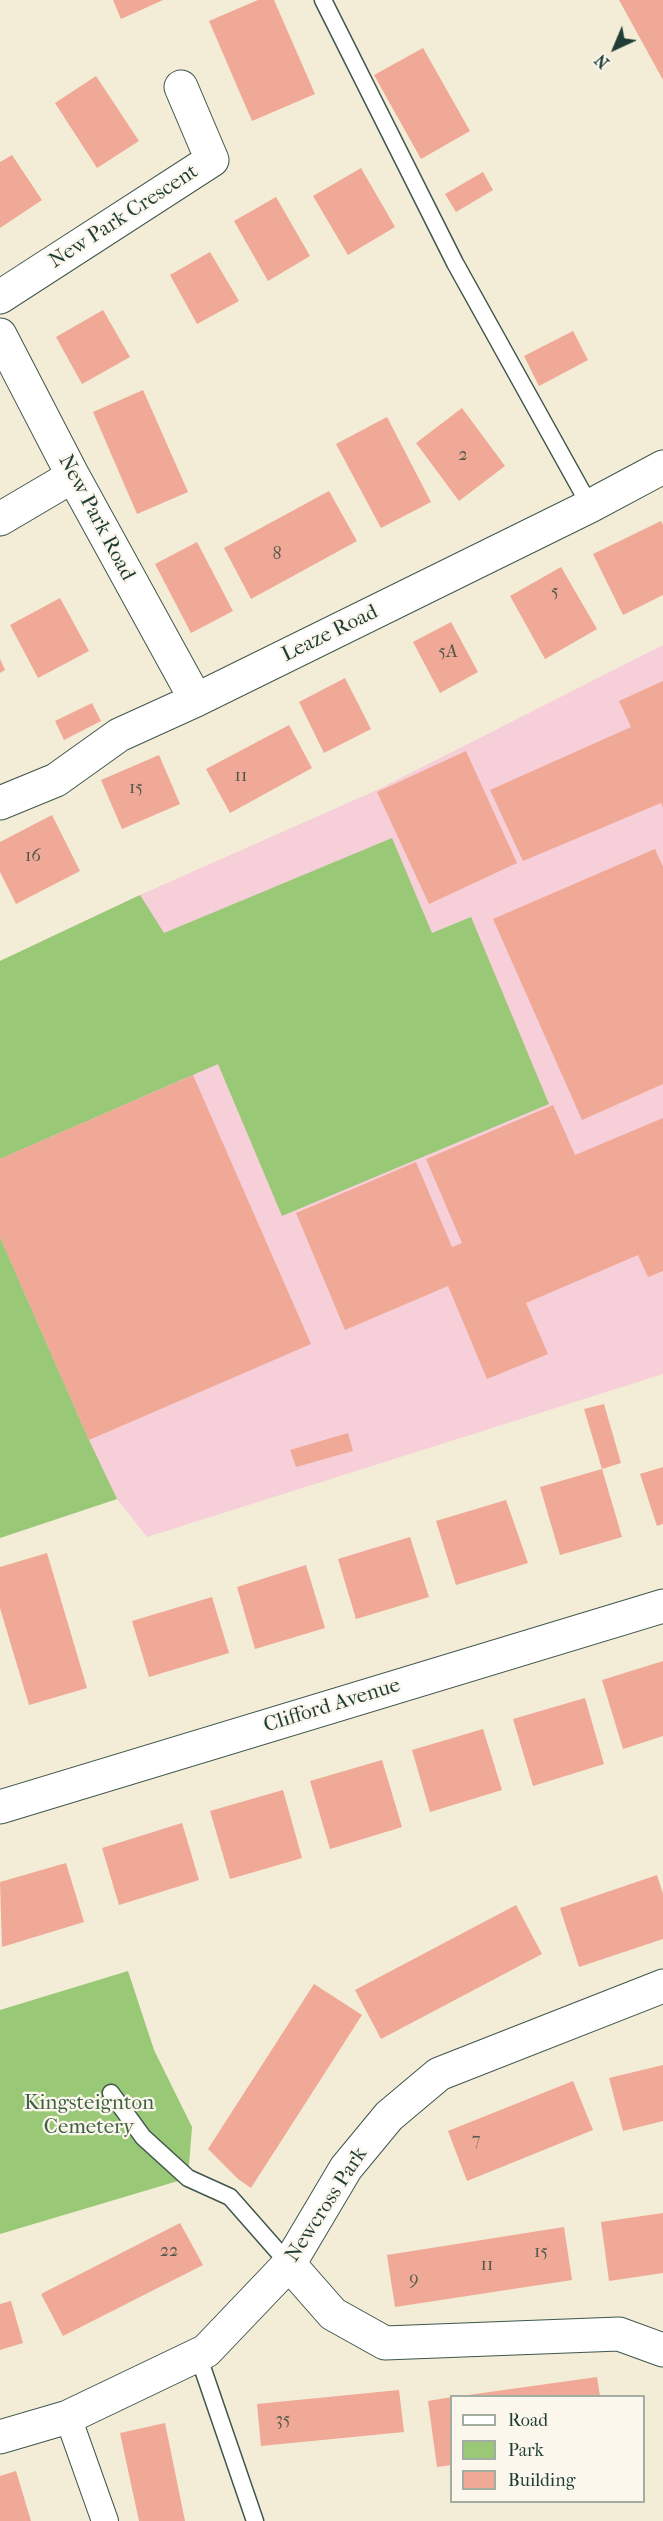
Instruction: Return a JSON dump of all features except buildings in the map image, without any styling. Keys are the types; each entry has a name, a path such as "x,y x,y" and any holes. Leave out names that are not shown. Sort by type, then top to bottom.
{"street":[{"name":"New Park Crescent","path":"0,297 212,160 181,87"},
{"name":"New Park Road","path":"0,335 73,476 196,700"},
{"name":"Leaze Road","path":"0,803 56,780 119,735 196,700 590,506 663,467"},
{"path":"0,519 73,476"},
{"name":"Clifford Avenue","path":"0,1807 663,1606"},
{"name":"Newcross Park","path":"0,2437 68,2417 206,2351 289,2264 346,2168 389,2116 439,2074 663,1986"},
{"path":"289,2264 333,2314 385,2343 619,2334 663,2350"},
{"path":"68,2417 105,2521"}],"lane":[{"path":"323,0 455,263 590,506"},
{"path":"111,2093 143,2137 188,2178 230,2198 289,2264"},
{"path":"198,2355 255,2521"}],"shaded area":[{"path":"663,645 663,1374 147,1537 117,1499 0,1538 0,961 140,895 377,790"}],"green space":[{"path":"392,838 432,933 471,917 549,1104 282,1216 218,1064 0,1159 0,961 140,895 164,933"},
{"path":"0,1237 117,1499 0,1538"},
{"name":"Kingsteignton Cemetery","path":"128,1971 154,2050 192,2127 188,2178 0,2234 0,2010"}]}
